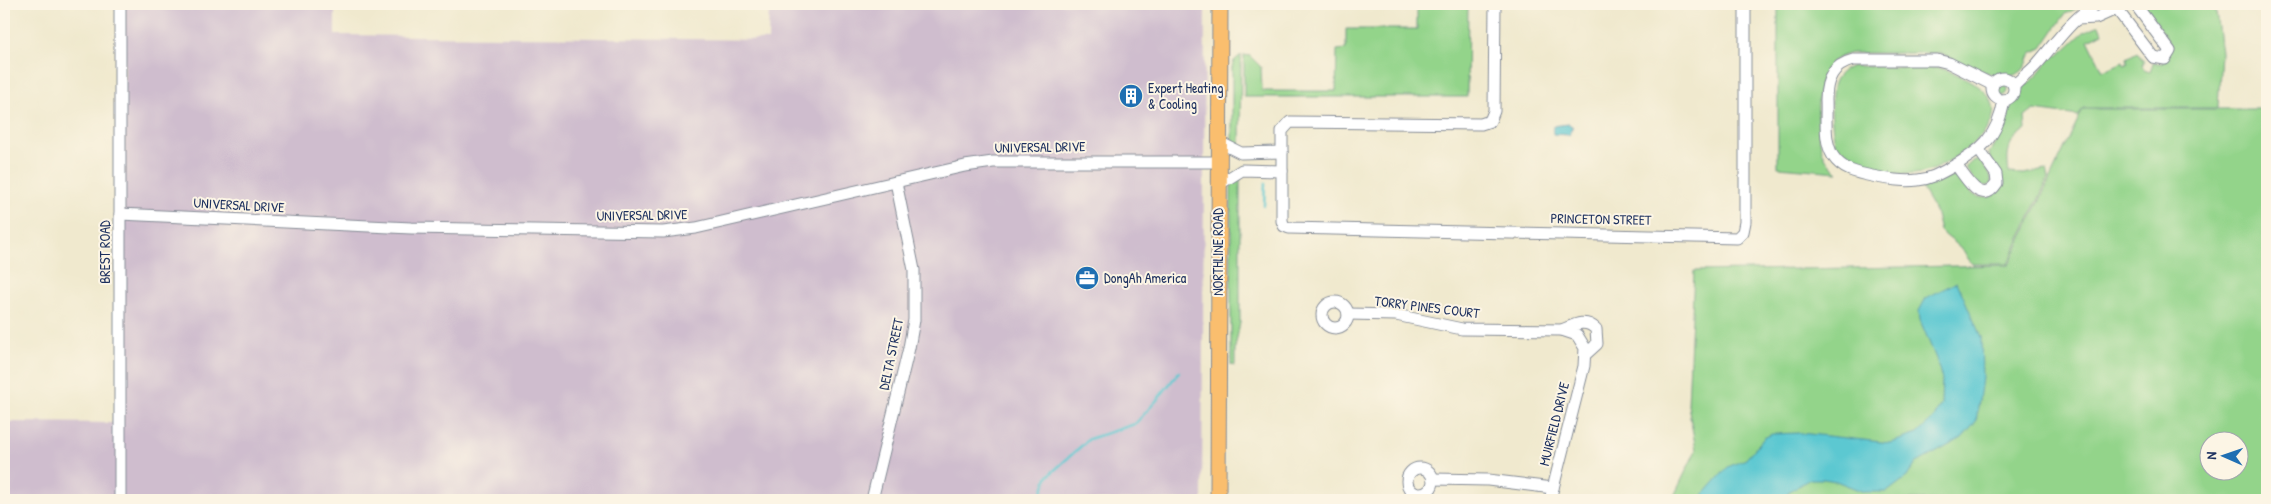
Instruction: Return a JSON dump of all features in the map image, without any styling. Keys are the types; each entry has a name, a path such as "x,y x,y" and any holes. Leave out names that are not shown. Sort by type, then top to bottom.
{"main road":[{"name":"NORTHLINE ROAD","path":"1218,500 1220,4"}],"street":[{"name":"BREST ROAD","path":"120,4 120,500"},
{"name":"PRINCETON STREET","path":"1495,4 1494,111 1490,121 1481,124 1290,122 1282,131 1282,221 1284,226 1289,228 1737,238 1743,232 1745,222 1745,4"},
{"path":"2014,86 2037,65 2059,36 2090,7 2098,4"},
{"path":"2078,19 2096,18 2119,6 2153,57 2165,59 2170,51 2135,4"},
{"path":"1993,85 1949,63 1937,60 1853,60 1838,66 1830,75 1826,93 1827,143 1835,159 1848,170 1905,181 1934,177 1979,150 1990,138 1996,129 2004,100"},
{"path":"2004,78 2010,80 2014,86 2013,96 2004,100 1994,96 1993,85 1997,79 2004,78"},
{"path":"1219,142 1241,153 1282,152"},
{"path":"1956,164 1975,190 1983,193 1991,190 1997,183 1996,174 1979,150"},
{"name":"UNIVERSAL DRIVE","path":"120,214 411,228 663,232 696,228 964,166 993,162 1218,162"},
{"path":"1218,185 1242,170 1282,170"},
{"name":"DELTA STREET","path":"872,500 914,320 914,270 896,182"},
{"name":"TORRY PINES COURT","path":"1348,314 1396,315 1462,329 1562,330"},
{"name":"MUIRFIELD DRIVE","path":"1550,500 1586,354 1597,344 1596,329 1591,324 1584,322 1562,330"},
{"path":"1562,330 1577,335 1586,348 1586,354"},
{"path":"1433,479 1488,480 1553,488"}],"shaded area":[{"path":"125,4 335,4 335,35 768,40 769,4 1205,4 1202,500 4,500 4,422 123,423"}],"green space":[{"path":"1417,4 1468,4 1467,97 1244,97 1244,55 1250,56 1261,67 1262,91 1336,91 1337,50 1346,49 1346,29 1417,29"},
{"path":"1778,4 2086,4 2065,14 2042,48 2031,53 2025,67 2017,74 2007,76 1996,75 1938,53 1852,53 1836,59 1826,68 1821,80 1818,102 1818,127 1825,157 1838,172 1778,167"},
{"path":"2143,4 2215,4 2221,52 2218,108 2083,108 2079,116 2034,110 2025,117 2026,130 2015,138 2008,153 2009,173 2024,174 2046,170 2048,179 2008,264 1972,264 1960,247 1940,231 1935,211 1921,187 1954,176 1960,179 1970,192 1977,196 1987,197 1996,194 2001,186 2002,178 1989,153 2000,136 2016,93 2036,77 2055,53 2058,56 2085,31 2100,25 2103,33 2088,40 2103,71 2123,62 2124,65 2128,63 2127,58 2137,52 2144,62 2142,65 2144,69 2150,71 2153,63 2163,63 2172,46"},
{"path":"1241,55 1240,147 1235,146 1232,141 1232,67 1234,61"},
{"path":"1853,66 1940,68 1959,75 1974,83 1986,93 1992,103 1993,114 1989,126 1978,139 1961,153 1927,172 1897,174 1856,166 1841,157 1838,151 1833,132 1831,110 1832,90 1835,80 1842,72"},
{"path":"2000,84 2004,84 2008,90 2004,96 2000,96 1996,92 1996,88"},
{"path":"2083,109 2267,109 2267,500 1672,500 1696,450 1688,405 1694,271 2009,265"},
{"path":"1975,160 1979,160 1991,176 1991,183 1988,186 1978,185 1966,169 1966,166"},
{"path":"1240,177 1240,323 1235,348 1235,366 1231,365 1231,186 1236,178"}],"water":[{"path":"1569,124 1573,127 1569,135 1553,134 1553,126"},
{"path":"1957,282 1981,337 1982,378 1976,422 1962,438 1915,464 1907,477 1887,492 1864,492 1836,481 1810,479 1788,492 1785,500 1699,500 1728,467 1746,459 1764,438 1772,434 1800,433 1890,443 1917,434 1934,418 1941,404 1942,380 1937,361 1920,320 1919,311 1926,298"}],"waterway":[{"path":"1264,205 1265,184"},
{"path":"1040,500 1047,477 1089,439 1135,424 1179,372"}],"place":[{"name":"Expert Heating & Cooling","path":"1131,96"},
{"name":"DongAh America","path":"1087,278"}]}
